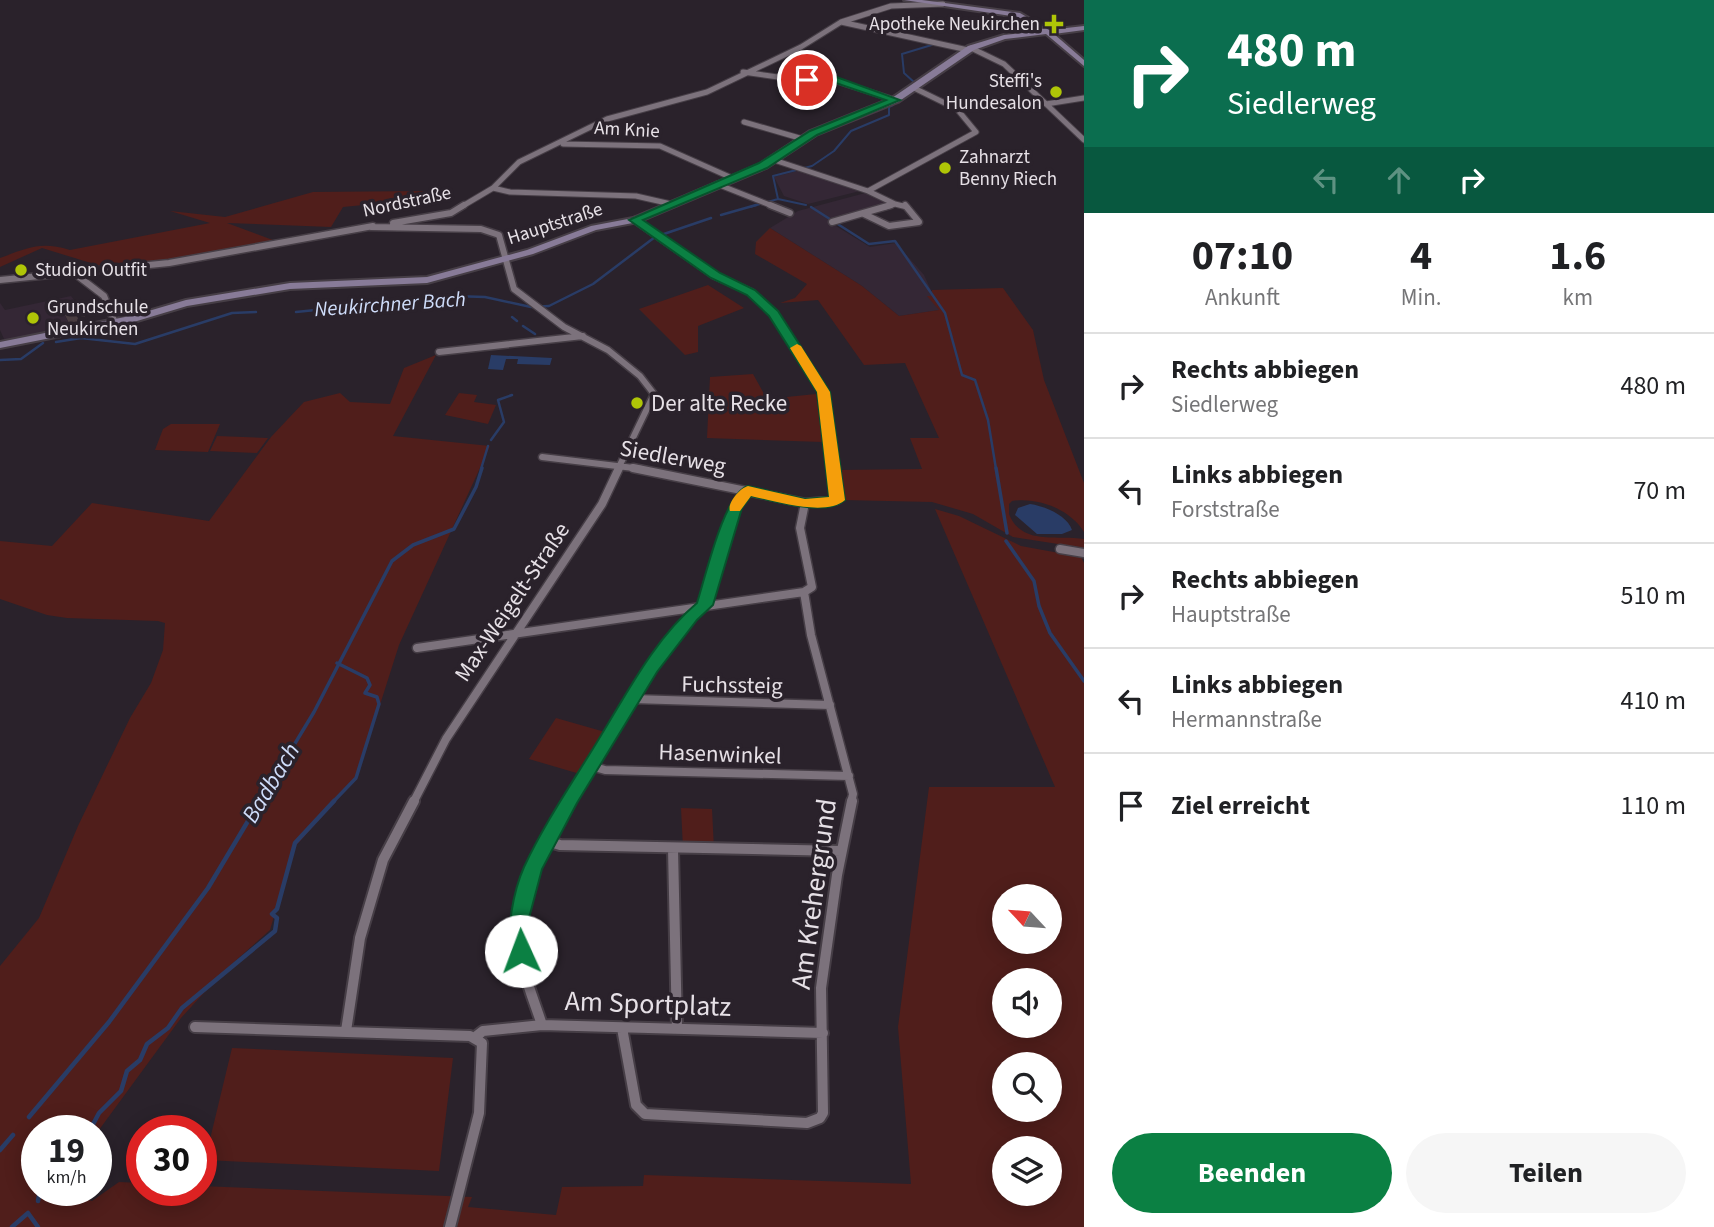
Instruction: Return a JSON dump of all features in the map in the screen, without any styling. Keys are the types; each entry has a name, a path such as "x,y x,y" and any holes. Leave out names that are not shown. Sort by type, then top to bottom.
{"street":[{"path":"907,0 1014,13 1047,32 1084,64"},
{"name":"Nordstraße","path":"0,280 169,263 451,213 493,188 519,162 607,119 707,92 743,72 801,47 841,22 891,6 943,4"},
{"path":"841,22 969,49 1004,64 1084,140"},
{"name":"Hauptstraße","path":"0,345 115,323 186,303 290,286 427,281 557,244 594,228 635,220 774,160 803,139 895,100 969,49 998,38 1084,28"},
{"path":"743,72 799,80 827,78 895,100"},
{"path":"868,191 893,180 976,132 971,118 965,112 926,97 914,88"},
{"path":"1046,104 1084,98"},
{"path":"744,122 803,139"},
{"name":"Am Knie","path":"556,144 660,145 732,177"},
{"path":"774,160 806,168 895,204 905,205 919,222 889,226 864,214"},
{"path":"717,184 790,213"},
{"path":"493,188 510,192 636,196 671,204"},
{"path":"835,221 895,204"},
{"name":"Siedlerweg","path":"542,457 621,465 805,503 837,500 823,392 774,314 751,292 715,276 635,220"},
{"name":"Max-Weigelt-Straße","path":"346,1031 360,938 383,860 446,739 513,634 602,504 654,394 640,376 608,350 564,327 514,289 501,237 488,231 371,227"},
{"path":"74,273 104,296 115,323"},
{"path":"439,352 496,345 539,345 583,336"},
{"path":"542,1025 523,965 519,928 527,883 547,841 660,656 691,617 705,605 732,514 748,491"},
{"name":"Am Krehergrund","path":"622,1028 636,1105 645,1114 807,1123 820,1118 823,1113 821,988 852,794 811,635 804,592 812,587 800,528 805,503"},
{"path":"1060,549 1084,553"},
{"path":"417,648 804,592"},
{"name":"Fuchssteig","path":"633,699 715,704 830,705"},
{"name":"Hasenwinkel","path":"591,766 605,770 849,776"},
{"path":"547,841 560,845 673,849 841,851"},
{"path":"673,849 677,1029"},
{"name":"Am Sportplatz","path":"195,1027 474,1038 482,1031 542,1025 823,1033"},
{"path":"450,1227 478,1129 484,1088 482,1043 474,1038"}],"shaded area":[{"path":"804,169 864,190 808,204 784,196 774,177"},
{"path":"427,191 414,200 343,207 331,227 227,223 278,242 224,254 107,268 42,248 0,267 0,258 34,247 50,246 70,250 210,223 170,211 225,217 313,192"},
{"path":"869,192 890,204 831,223 870,247 896,243 924,275 940,310 899,316 862,286 770,228 798,211"},
{"path":"770,228 862,286 899,316 939,310 927,296 931,296 932,290 1003,288 1033,330 1044,380 1084,483 1084,532 1062,511 1043,503 1012,501 1009,504 1009,514 1023,531 1042,537 1084,539 1084,548 1013,537 973,514 932,502 843,500 839,470 922,469 910,438 939,438 905,363 864,365 818,300 780,303 795,298 807,284 755,254 756,242"},
{"path":"708,285 744,308 698,326 698,352 685,355 639,309"},
{"name":"Grundschule Neukirchen","path":"71,296 78,305 63,311 71,329 5,341 0,330 0,303 5,310"},
{"path":"436,355 393,436 490,446 399,645 357,777 294,848 270,930 223,972 181,1018 110,1115 21,1115 21,1206 112,1206 112,1187 119,1182 126,1182 126,1206 217,1206 217,1187 472,1197 468,1207 556,1215 562,1187 643,1186 644,1175 911,1184 898,1027 929,787 1055,787 935,509 959,516 1021,546 1081,557 1084,563 1084,1227 0,1227 0,966 39,918 78,826 130,718 151,683 163,650 165,623 67,618 47,615 0,599 0,541 52,546 92,503 209,521 271,437 304,402 340,393 350,402 390,404 404,368"},
{"path":"753,374 767,399 816,394 823,442 707,438 710,377"},
{"path":"459,393 477,395 474,402 496,405 488,424 445,415"},
{"path":"171,424 220,424 208,452 155,450 163,429"},
{"path":"217,436 268,438 257,453 210,451"},
{"path":"556,718 605,732 580,774 529,759"},
{"path":"681,808 712,809 714,849 683,848"},
{"path":"232,1048 453,1058 439,1171 217,1161 216,1115"}],"water":[{"path":"491,355 552,358 550,365 517,364 518,359 506,359 503,370 488,369"},
{"path":"1030,504 1060,516 1072,530 1062,534 1037,534 1015,515 1018,508"}],"building":[{"path":"82,304 85,317 76,315 81,323 70,325 64,313 51,311"}],"waterway":[{"path":"915,83 904,73 902,54 935,44"},
{"name":"Neukirchner Bach","path":"778,199 773,176 812,166 834,151 851,131 889,115 889,107 893,105"},
{"name":"Neukirchner Bach","path":"750,207 778,199"},
{"path":"778,199 806,205"},
{"name":"Neukirchner Bach","path":"721,215 756,205"},
{"path":"811,207 869,244 895,241 945,313 962,375 975,380 988,420 996,469"},
{"name":"Neukirchner Bach","path":"296,312 453,296 485,297 531,307 549,306 593,284 655,237 711,218"},
{"name":"Neukirchner Bach","path":"56,342 81,338 135,344 232,313 256,312"},
{"path":"512,317 517,321"},
{"path":"523,326 535,334"},
{"name":"Neukirchner Bach","path":"0,360 21,359 43,343"},
{"path":"491,440 504,422 498,400 512,395"},
{"name":"Badbach","path":"481,469 488,446"},
{"name":"Badbach","path":"339,664 392,561 413,545 454,529 476,487 482,468"},
{"path":"996,468 1007,533"},
{"path":"1006,541 1034,581 1039,606 1050,633 1084,681"},
{"name":"Badbach","path":"259,803 314,712 339,664"},
{"path":"332,803 356,778 379,704 377,697 365,693 370,685 367,678 339,664"},
{"name":"Badbach","path":"31,1115 109,1022 208,888 260,801"},
{"path":"98,1115 121,1091 127,1071 140,1060 147,1044 168,1028 182,1008 275,931 277,918 272,914 277,909 295,843 334,801"},
{"name":"Badbach","path":"0,1150 13,1135"},
{"path":"12,1227 28,1213 38,1227"}],"slow traffic":[{"path":"735,507 748,491 805,503 830,503 837,500 826,402 818,382 797,348"}],"place":[{"name":"Apotheke Neukirchen","path":"1054,24"},
{"name":"Steffi's Hundesalon","path":"1056,92"},
{"name":"Zahnarzt Benny Riech","path":"945,168"},
{"name":"Studion Outfit","path":"21,270"},
{"name":"Grundschule Neukirchen","path":"33,318"},
{"name":"Der alte Recke","path":"637,403"}],"route":[{"path":"521,951 519,918 532,869 568,803 650,670 691,617 705,605 735,507 748,491 805,503 830,503 837,500 832,445 823,392 774,314 751,292 715,276 635,220 763,166 813,133 895,100 831,78 807,80"}]}
